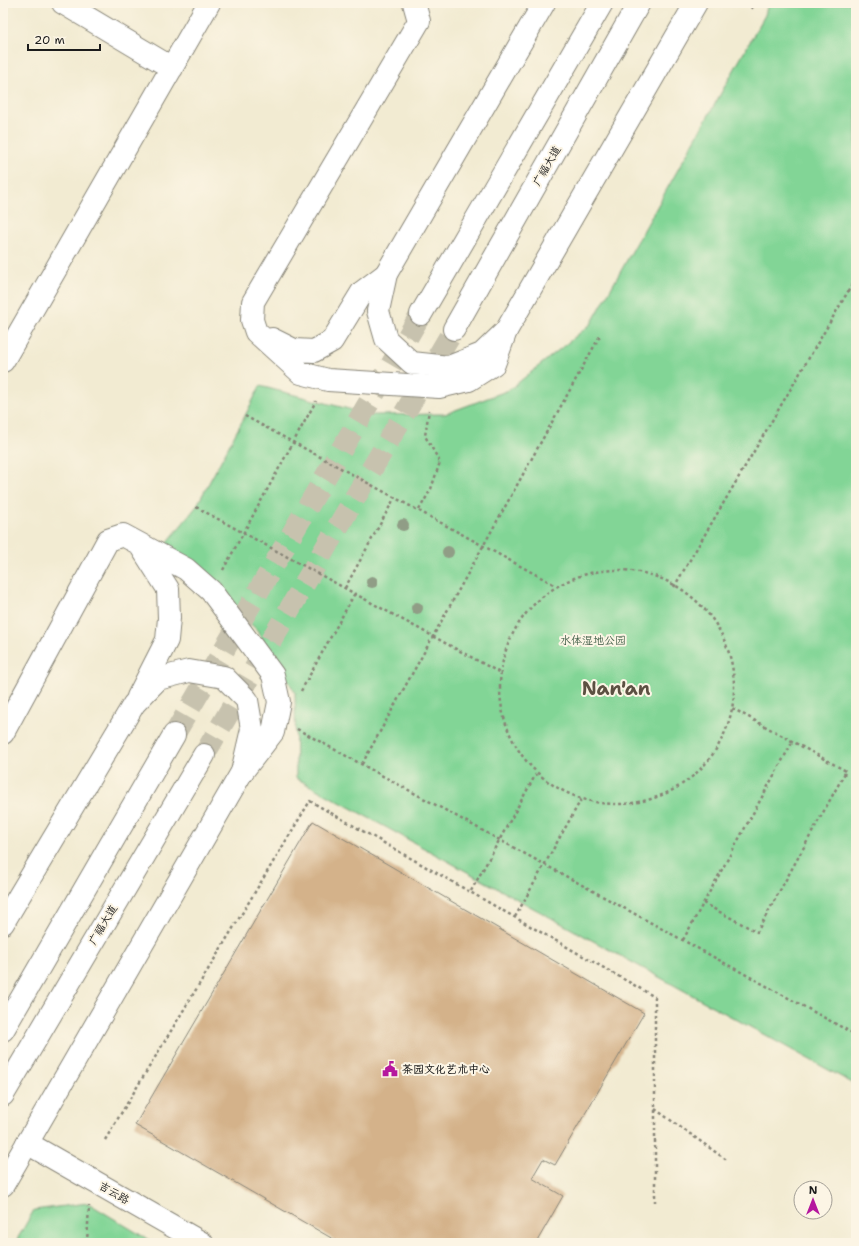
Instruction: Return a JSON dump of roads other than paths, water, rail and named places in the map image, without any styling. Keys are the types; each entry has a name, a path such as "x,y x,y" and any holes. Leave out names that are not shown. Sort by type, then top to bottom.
{"main road":[{"path":"63,3 172,68"},
{"path":"3,361 209,3"},
{"path":"414,3 419,21 253,302 252,320 256,332 301,373 328,380 439,387 469,380 494,364 506,331 696,3"},
{"path":"506,331 482,354 449,367 412,363 386,338 378,311 386,274 544,3"},
{"path":"421,314 602,3"},
{"name":"广福大道","path":"454,329 639,3"},
{"path":"256,332 294,350 314,351 332,341 362,292 386,274"},
{"path":"3,733 108,540 123,535 186,569 211,591 273,675 279,702 273,732 242,772 3,1185"},
{"path":"3,923 134,704 167,640 169,618 168,589 140,544"},
{"path":"134,704 158,679 189,671 224,677 247,700 252,730 242,772"},
{"path":"3,1030 174,735"},
{"name":"广福大道","path":"3,1096 204,755"},
{"name":"吉云路","path":"27,1143 202,1243"}],"tunnel":[{"path":"174,735 421,314"},
{"path":"204,755 454,329"}],"place":[{"name":"茶园文化艺术中心","path":"390,1069"}],"district":[{"name":"Nan'an","path":"616,688"}],"park label":[{"name":"水体湿地公园","path":"593,640"}]}
